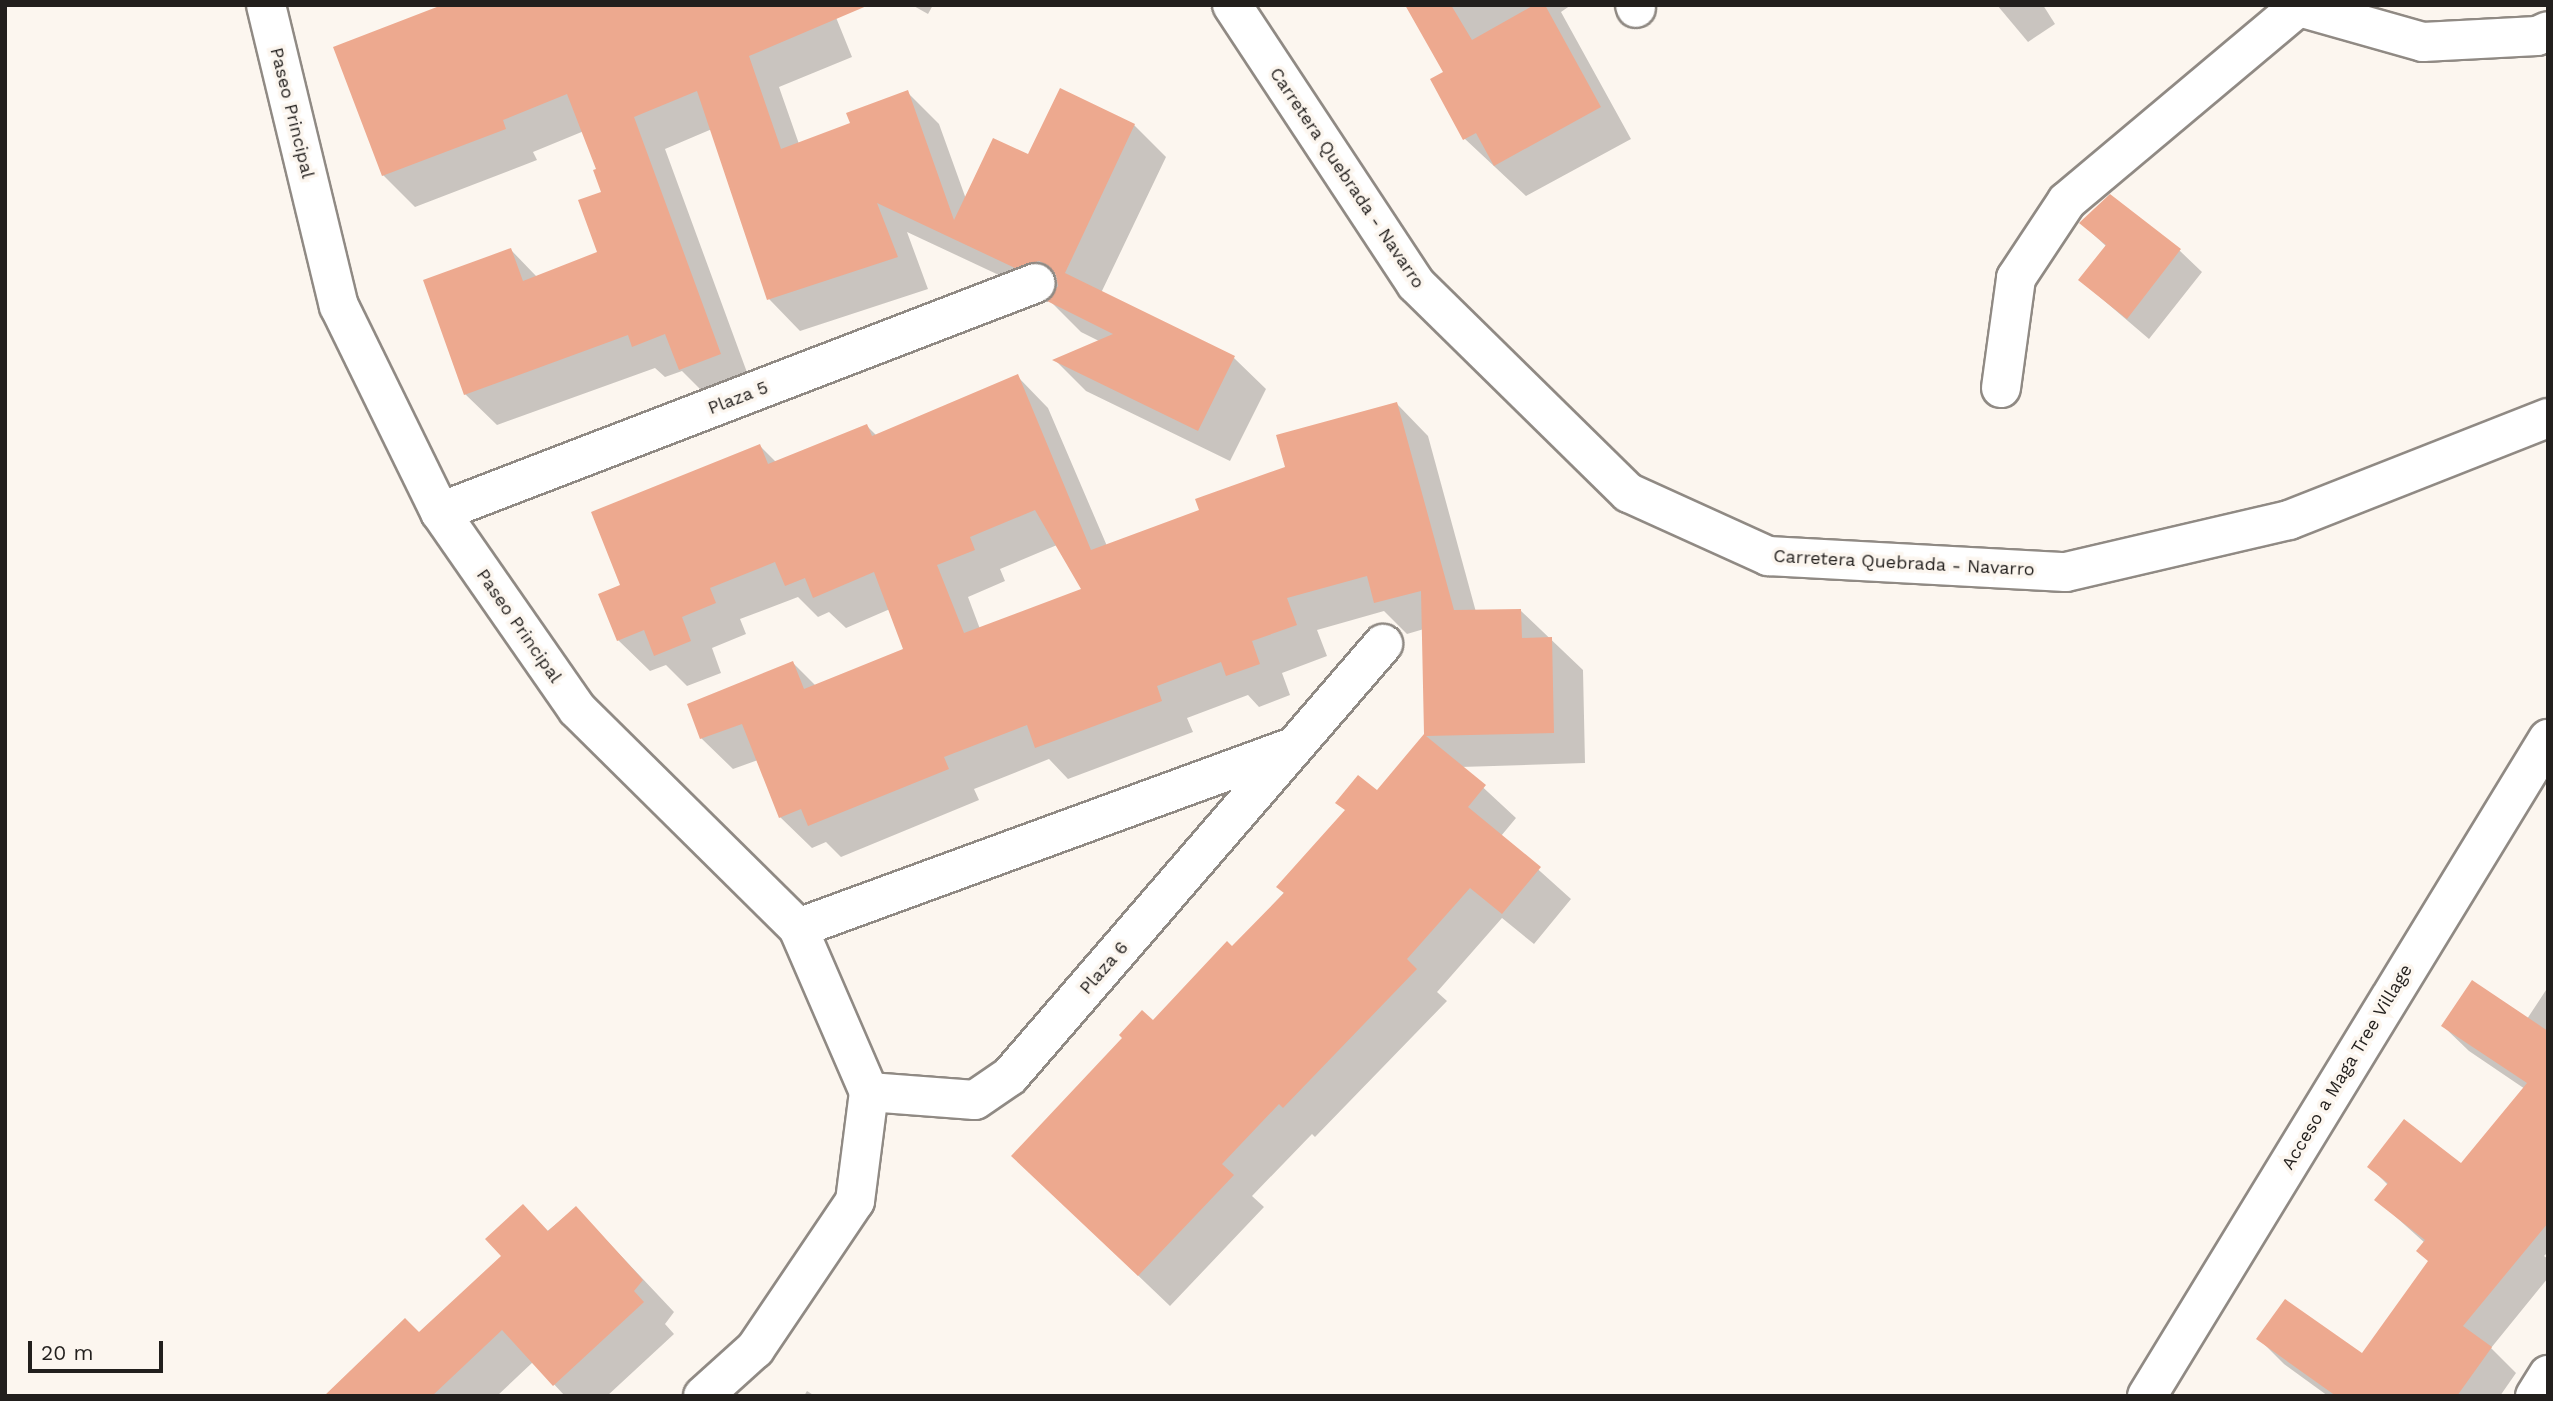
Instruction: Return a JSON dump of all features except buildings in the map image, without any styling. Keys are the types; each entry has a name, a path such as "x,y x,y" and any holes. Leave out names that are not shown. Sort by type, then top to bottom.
{"street":[{"name":"Paseo Principal","path":"266,5 339,306 440,512 577,709 798,928 869,1092"},
{"name":"Carretera Quebrada - Navarro","path":"1231,5 1416,284 1629,493 1768,556 2066,572 2289,520 2548,418"},
{"path":"2001,388 2016,278 2067,201 2295,7 2423,42 2537,36 2548,31"},
{"name":"Plaza 5","path":"440,512 1036,283"},
{"name":"Plaza 6","path":"869,1092 975,1100 1010,1076 1383,644"},
{"name":"Acceso a Maga Tree Village","path":"2147,1396 2548,738"},
{"name":"Plaza 6","path":"798,928 1295,746"},
{"path":"703,1396 755,1349 855,1201 869,1092"},
{"path":"2535,1396 2548,1375"}]}
